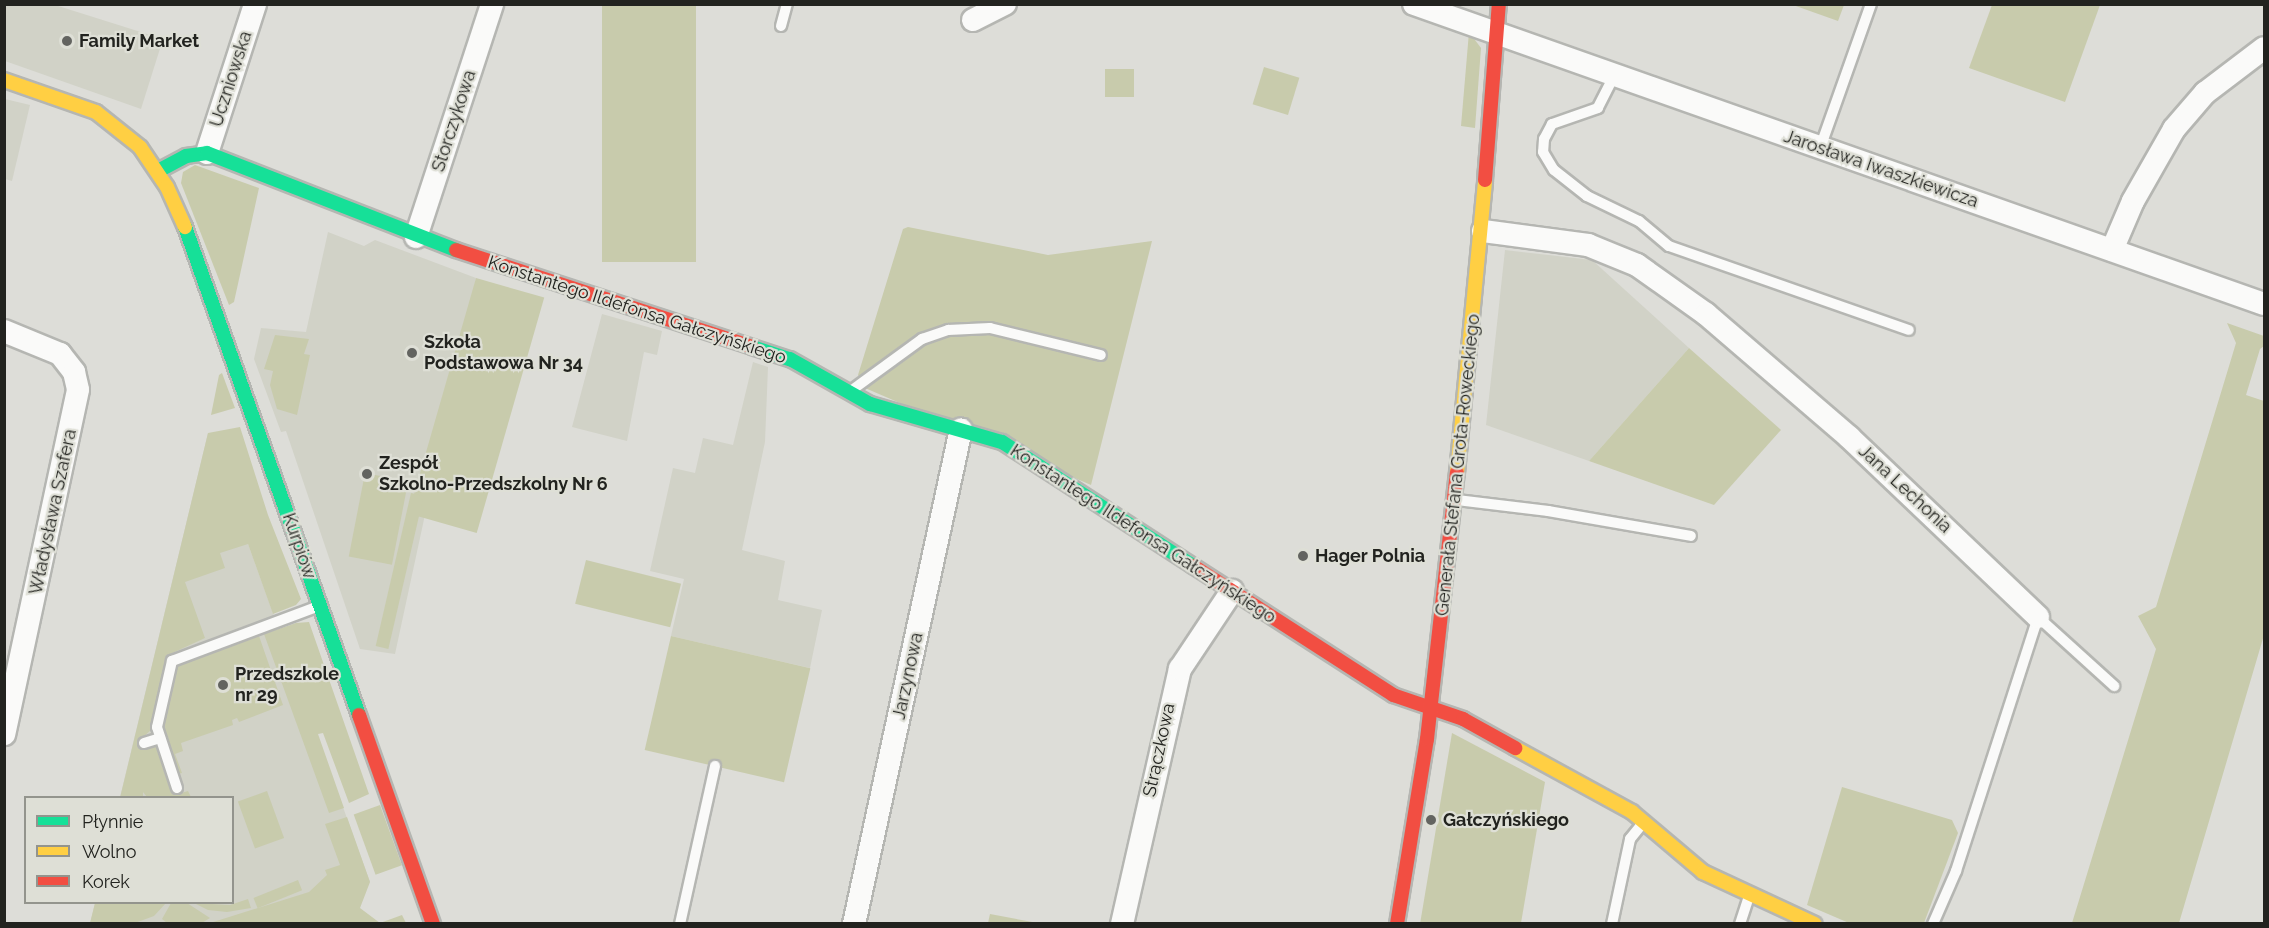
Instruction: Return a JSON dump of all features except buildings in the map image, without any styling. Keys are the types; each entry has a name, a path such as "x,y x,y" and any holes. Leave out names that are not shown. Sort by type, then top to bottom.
{"street":[{"name":"Uczniowska","path":"207,153 255,4"},
{"name":"Storczykowa","path":"416,237 492,4"},
{"path":"973,20 1005,4"},
{"name":"Jarosława Iwaszkiewicza","path":"1414,4 2265,304"},
{"name":"Generała Stefana Grota-Roweckiego","path":"1397,924 1431,709 1483,231 1499,4"},
{"path":"2112,250 2133,201 2174,129 2205,93 2265,48"},
{"name":"Kurpiów","path":"4,80 96,112 127,135 158,171 190,238 433,924"},
{"path":"158,171 186,156 207,153"},
{"name":"Konstantego Ildefonsa Gałczyńskiego","path":"207,153 416,237 790,359 870,404 1002,442 1393,695 1463,719 1645,822 1703,872 1815,924"},
{"name":"Jana Lechonia","path":"1483,231 1588,245 1645,271 1706,314 1849,437 2038,617"},
{"name":"Władysława Szafera","path":"4,331 60,354 74,372 78,390 4,734"},
{"name":"Jarzynowa","path":"854,924 961,429"},
{"name":"Strączkowa","path":"1122,924 1180,669 1232,591"}],"lane":[{"path":"781,26 787,4"},
{"path":"1820,148 1871,4"},
{"path":"1615,74 1599,108 1552,124 1544,139 1543,152 1554,170 1587,196 1639,221 1669,246 1909,330"},
{"path":"850,393 922,339 948,330 990,328 1101,355"},
{"path":"1454,500 1548,511 1691,536"},
{"path":"177,788 157,727 172,660 319,606"},
{"path":"1933,924 1956,871 2038,617 2114,686"},
{"path":"144,743 160,738"},
{"path":"680,924 715,766"},
{"path":"1612,924 1630,839 1645,822"},
{"path":"1740,924 1749,895"}],"shaded area":[{"path":"5,4 55,5 163,39 141,109 5,61"},
{"path":"5,99 30,105 12,181 5,179"},
{"name":"Zespół Szkolno-Przedszkolny Nr 6","path":"328,232 364,246 375,240 476,278 395,654 360,649 286,431 281,432 254,359 261,328 306,332"},
{"path":"1505,250 1592,260 1689,348 1589,461 1486,425"},
{"path":"602,314 662,331 657,355 644,352 627,441 572,427"},
{"path":"753,362 768,367 765,442 742,550 785,561 778,600 822,610 810,668 671,636 684,579 650,571 673,468 695,473 703,438 733,445"},
{"name":"Przedszkole nr 29","path":"208,433 370,882 299,923 90,924 95,904 234,904 234,796 120,796"}],"green space":[{"path":"602,5 696,5 696,262 602,262"},
{"path":"1793,5 1844,5 1838,21"},
{"path":"1992,5 2100,5 2065,102 1969,68"},
{"path":"1469,32 1481,48 1475,128 1461,126"},
{"path":"1264,67 1299,78 1288,115 1253,104"},
{"path":"1105,69 1134,69 1134,97 1105,97"},
{"path":"195,165 259,188 234,302 229,305 181,183 183,172"},
{"path":"908,227 1048,255 1152,241 1091,485 865,388 858,375 903,229"},
{"path":"476,278 544,298 477,533 408,514"},
{"path":"2227,323 2264,336 2264,346 2260,349 2246,395 2264,401 2264,635 2179,923 2072,923 2156,649 2138,616 2156,607 2236,343"},
{"path":"275,335 309,339 304,354 310,355 297,415 277,409 270,385 273,371 264,369"},
{"path":"1689,348 1781,430 1714,505 1589,461"},
{"path":"222,373 235,408 211,415 219,375"},
{"path":"240,427 268,515 301,599 296,605 273,614 248,544 220,553 225,568 185,582 205,638 168,655 152,729 141,739 144,747 154,745 159,749 175,795 188,791 190,796 146,796 143,792 143,796 120,796 208,433"},
{"path":"365,473 408,481 392,565 349,556"},
{"path":"411,493 424,496 388,649 376,646"},
{"path":"586,560 681,584 670,627 575,604"},
{"path":"309,622 369,794 349,803 323,733 318,734 344,808 329,813 264,634 296,623"},
{"path":"259,636 283,705 239,722 237,718 232,720 233,725 181,743 183,751 175,754 182,773 177,774 161,726 175,667"},
{"path":"671,636 810,668 784,782 645,750"},
{"path":"1452,733 1545,782 1521,923 1420,924"},
{"path":"1842,787 1952,820 1958,833 1924,923 1849,923 1807,905"},
{"path":"267,791 284,838 255,849 238,802"},
{"path":"380,805 402,865 376,875 354,815"},
{"path":"347,817 370,882 360,908 380,923 210,923 309,892 327,875 325,870 340,865 325,824"},
{"path":"298,880 302,890 258,908 253,898"},
{"path":"248,899 251,908 227,912 208,910 196,904 230,905"},
{"path":"95,904 165,904 154,916 135,923 90,923"},
{"path":"170,904 189,904 210,918 200,924 167,923 162,919"},
{"path":"990,914 1038,923 988,923"},
{"path":"402,915 406,923 380,923"}],"traffic: fast":[{"path":"158,171 186,156 207,153 456,250"},
{"path":"185,227 359,715"},
{"path":"752,347 790,359 870,404 1002,442 1193,566"}],"traffic: slow":[{"path":"4,80 96,112 140,147 167,187 185,227"},
{"path":"1457,473 1485,180"},
{"path":"1515,748 1632,812 1703,872 1815,924"}],"traffic: jam":[{"path":"1485,180 1499,4"},
{"path":"456,250 752,347"},
{"path":"1397,924 1427,739 1457,473"},
{"path":"1193,566 1393,695 1463,719 1515,748"},
{"path":"359,715 433,924"}],"place":[{"name":"Family Market","path":"67,41"},
{"name":"Szkoła Podstawowa Nr 34","path":"412,353"},
{"name":"Zespół Szkolno-Przedszkolny Nr 6","path":"367,474"},
{"name":"Hager Polnia","path":"1303,556"},
{"name":"Przedszkole nr 29","path":"223,685"},
{"name":"Gałczyńskiego","path":"1431,820"}]}
